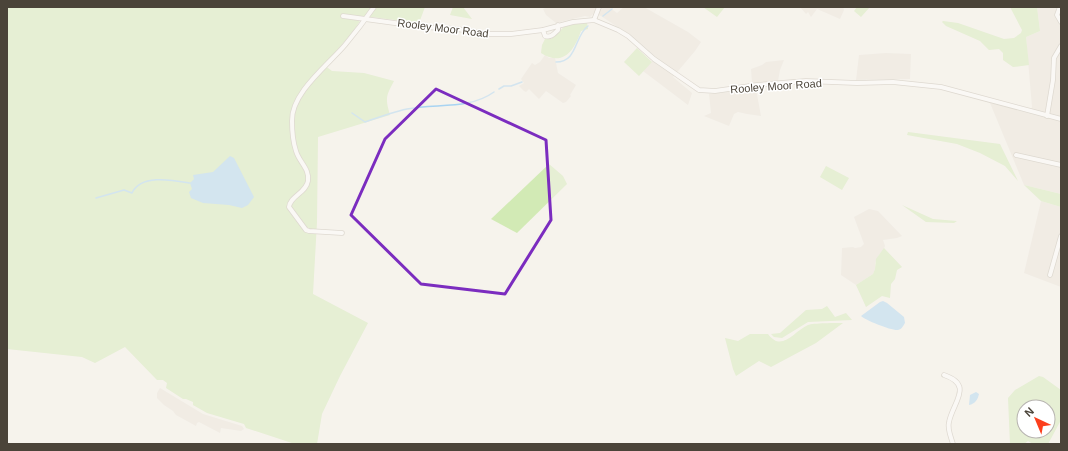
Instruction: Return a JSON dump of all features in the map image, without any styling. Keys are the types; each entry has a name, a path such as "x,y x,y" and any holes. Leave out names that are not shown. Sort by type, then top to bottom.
{"street":[{"path":"342,232 306,230 289,207 291,201 304,190 308,180 307,168 296,152 292,120 296,104 306,87 345,45 374,7"},
{"path":"594,20 599,7"},
{"path":"1060,7 1057,15 1061,22"},
{"name":"Rooley Moor Road","path":"343,16 488,34 511,34 543,30 573,22 594,20 628,36 654,59 698,90 715,91 806,81 857,83 893,82 941,87 1061,119"},
{"name":"Rooley Moor Road","path":"543,30 545,36 551,37 558,30 558,25"},
{"path":"1047,116 1053,80 1054,58 1061,46"},
{"path":"1016,155 1061,165"},
{"path":"1050,275 1061,236"},
{"path":"944,375 956,381 961,392 953,409 948,426 952,444"}],"highlighted area":[{"path":"436,89 546,140 551,220 505,294 421,284 351,215 385,139"}],"shaded area":[{"path":"548,7 609,7 617,13 624,7 644,7 688,32 701,42 673,77 692,93 688,105 643,71 656,57 631,36 594,13 590,17 585,16 556,23 546,15 543,9"},
{"path":"800,7 843,7 844,10 840,19 817,9 811,17 808,12 806,14"},
{"path":"1037,7 1061,7 1061,194 1024,185 990,103 1030,113 1032,107 1026,37 1040,31"},
{"path":"886,53 911,54 910,79 856,80 859,55"},
{"path":"545,55 549,58 555,58 558,73 576,85 570,95 571,96 566,102 563,103 546,91 539,99 529,89 526,92 519,86 524,83 521,79 532,63 535,65 540,62"},
{"path":"784,60 778,81 752,83 751,69 766,62"},
{"path":"756,89 761,116 738,112 734,114 729,126 704,116 711,113 709,94"},
{"path":"1041,201 1061,207 1061,287 1024,273"},
{"path":"869,209 878,211 902,236 883,240 885,246 875,263 873,274 856,285 841,275 842,248 861,247 864,244 854,217"},
{"path":"160,388 203,414 242,426 244,429 241,431 221,428 220,433 199,422 196,426 176,415 157,398 157,393"}],"green space":[{"path":"7,7 425,7 419,23 363,16 353,32 324,65 332,71 364,73 394,81 387,97 387,105 390,115 318,137 317,222 313,294 368,323 322,414 317,444 295,444 246,428 244,424 207,413 193,405 193,402 183,399 166,388 167,383 163,380 157,380 125,347 95,363 82,357 7,349"},
{"path":"453,7 463,7 472,19 450,15"},
{"path":"703,7 725,7 717,17"},
{"path":"857,7 870,7 861,17 854,11"},
{"path":"1010,7 1037,7 1040,31 1026,37 1029,65 1013,67 1003,60 1003,53 999,49 989,50 980,41 946,26 942,22 958,23 1004,39 1014,38 1021,33 1022,30"},
{"path":"587,22 588,29 581,31 575,45 567,55 556,58 549,57 541,53 542,45 545,39 551,39 565,26"},
{"path":"637,48 652,62 639,76 624,62"},
{"path":"908,132 1000,144 1018,181 1005,166 980,153 957,144 907,135"},
{"path":"549,164 563,176 567,184 517,233 491,219"},
{"path":"826,166 849,178 842,190 820,177"},
{"path":"1024,185 1061,194 1061,207 1041,201"},
{"path":"902,205 933,219 957,221 954,223 926,222"},
{"path":"884,248 902,267 897,270 895,279 891,284 890,298 882,296 866,307 856,285 873,274 876,259"},
{"path":"827,306 835,317 846,313 852,320 808,322 782,338 774,337 771,334 780,333 806,310 822,309"},
{"path":"843,323 816,343 771,367 759,361 736,376 725,338 738,341 750,334 768,334 773,339 783,341 811,324"},
{"path":"1039,376 1043,377 1061,390 1061,420 1056,429 1056,399 1016,399 1016,439 1051,439 1048,444 1033,444 1028,441 1024,444 1010,444 1008,398 1015,390"}],"water":[{"path":"230,156 234,158 254,197 248,205 242,208 229,205 203,203 191,198 189,192 192,189 190,183 194,179 193,175 213,172"},
{"path":"883,301 904,317 905,323 900,329 895,330 885,327 861,316"},
{"path":"976,392 979,394 977,399 973,404 969,405 970,395"}],"waterway":[{"path":"603,16 612,9"},
{"path":"556,62 563,61 568,58 575,48 580,36 588,26"},
{"path":"499,89 504,86 511,86 522,82"},
{"path":"352,113 365,122 407,109 463,104 484,98 494,92"},
{"path":"96,198 124,190 132,193 136,187 142,183 150,181 166,180 190,183"}]}
